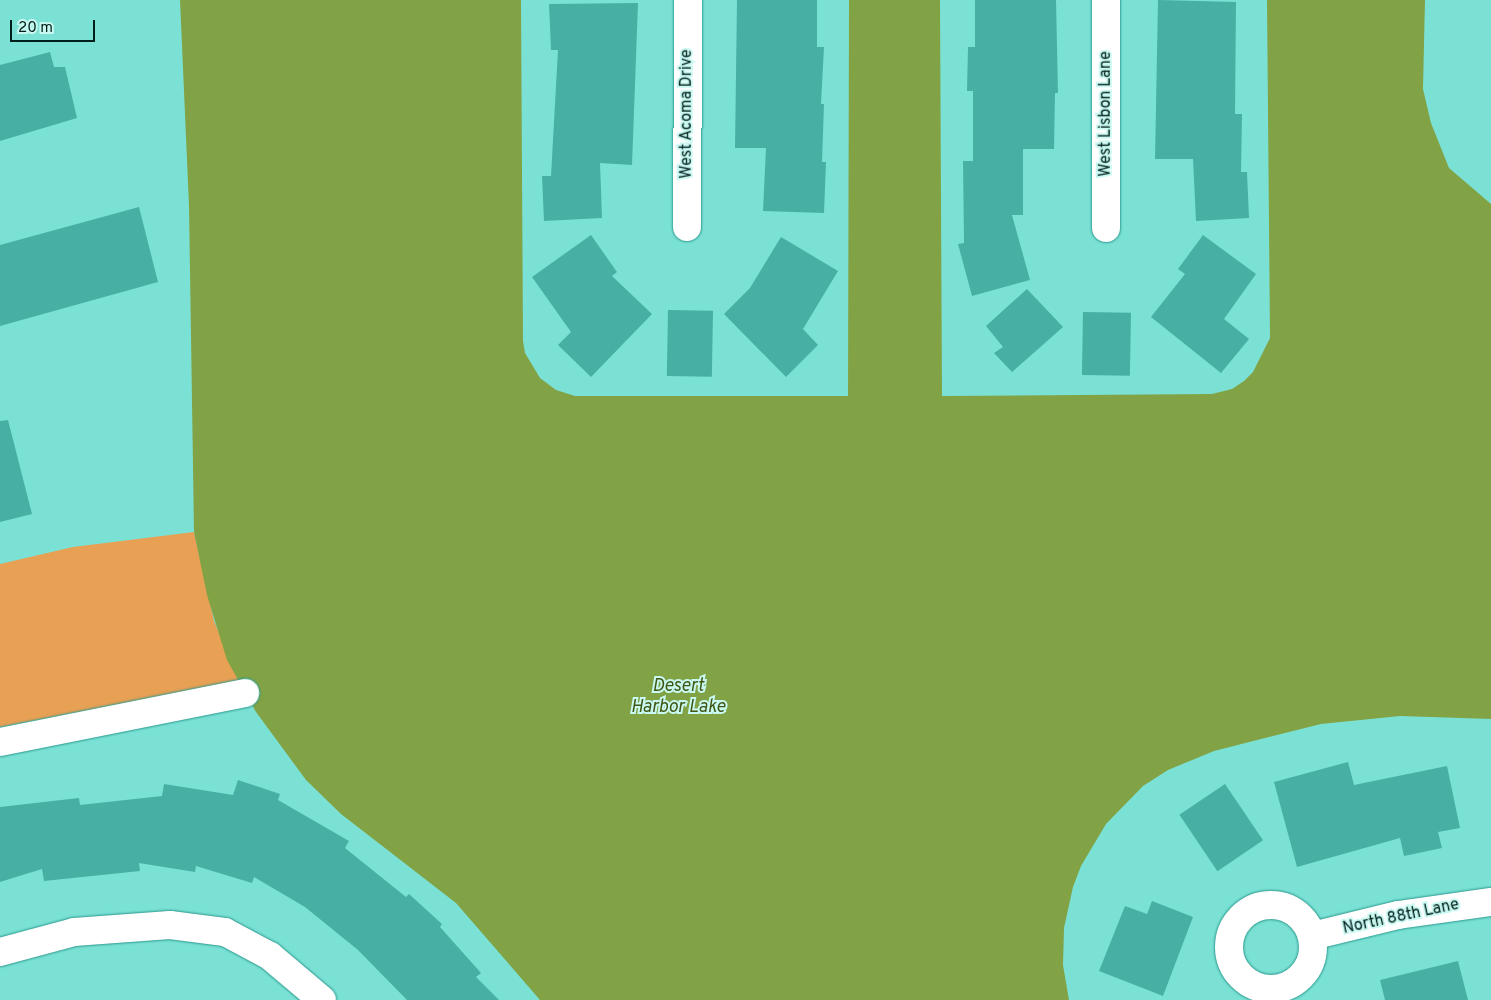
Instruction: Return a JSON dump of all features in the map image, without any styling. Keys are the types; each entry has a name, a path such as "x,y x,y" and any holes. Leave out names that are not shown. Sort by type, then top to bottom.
{"street":[{"name":"West Acoma Drive","path":"687,227 688,0"},
{"name":"West Lisbon Lane","path":"1106,0 1106,228"},
{"path":"0,742 246,693"},
{"name":"North 88th Lane","path":"1312,936 1398,915 1491,902"},
{"path":"0,952 74,932 170,925 224,932 270,956 322,1000"}],"shaded area":[{"path":"194,532 214,621 239,681 0,727 0,564 73,547"}],"water":[{"name":"Desert Harbor Lake","path":"180,0 521,0 523,341 525,353 540,378 556,390 575,396 848,396 849,0 940,0 942,396 1212,394 1232,389 1244,381 1253,372 1270,338 1267,0 1425,0 1423,89 1431,123 1449,168 1491,204 1491,719 1400,716 1321,724 1214,751 1168,770 1143,786 1106,824 1081,866 1073,887 1064,928 1063,965 1069,1000 540,1000 456,903 341,814 306,780 256,712 227,660 207,595 194,532 189,206"}],"building":[{"path":"737,0 817,0 817,47 824,47 821,104 824,104 822,162 826,162 824,213 763,211 766,148 735,148"},
{"path":"975,0 1056,0 1058,93 1055,93 1054,149 1023,149 1023,215 1012,215 1030,280 972,296 958,244 964,243 963,161 973,161 973,91 967,91 968,47 975,47"},
{"path":"1158,0 1236,2 1235,114 1242,114 1241,172 1247,172 1249,218 1196,221 1193,159 1155,159"},
{"path":"638,3 632,165 600,163 602,218 544,221 542,176 551,176 558,50 551,50 549,4"},
{"path":"50,52 54,67 65,67 77,118 0,141 0,65"},
{"path":"139,207 158,282 0,326 0,245"},
{"path":"591,235 617,272 612,276 652,314 591,377 558,345 571,332 532,277"},
{"path":"1203,235 1256,274 1224,319 1249,339 1221,373 1151,317 1185,274 1178,269"},
{"path":"781,237 838,271 803,329 818,345 786,377 724,314 750,288"},
{"path":"1027,289 1063,327 1012,372 994,353 1003,347 986,326"},
{"path":"668,310 713,311 712,377 667,376"},
{"path":"1083,312 1131,313 1130,376 1082,375"},
{"path":"8,420 32,514 0,522 0,421"},
{"path":"1348,762 1354,785 1447,766 1460,828 1438,832 1442,848 1404,856 1400,838 1297,867 1274,782"},
{"path":"238,780 280,794 278,800 349,841 345,848 406,897 409,894 442,924 440,927 481,973 476,977 499,1000 407,1000 358,950 305,907 254,877 252,883 196,866 195,872 139,863 140,871 44,881 42,869 0,882 0,807 79,798 80,805 162,796 164,784 233,795"},
{"path":"1225,784 1263,840 1217,871 1179,815"},
{"path":"1152,901 1193,917 1163,996 1099,971 1125,906 1147,914"},
{"path":"1458,961 1468,1000 1385,1000 1380,980"}]}
